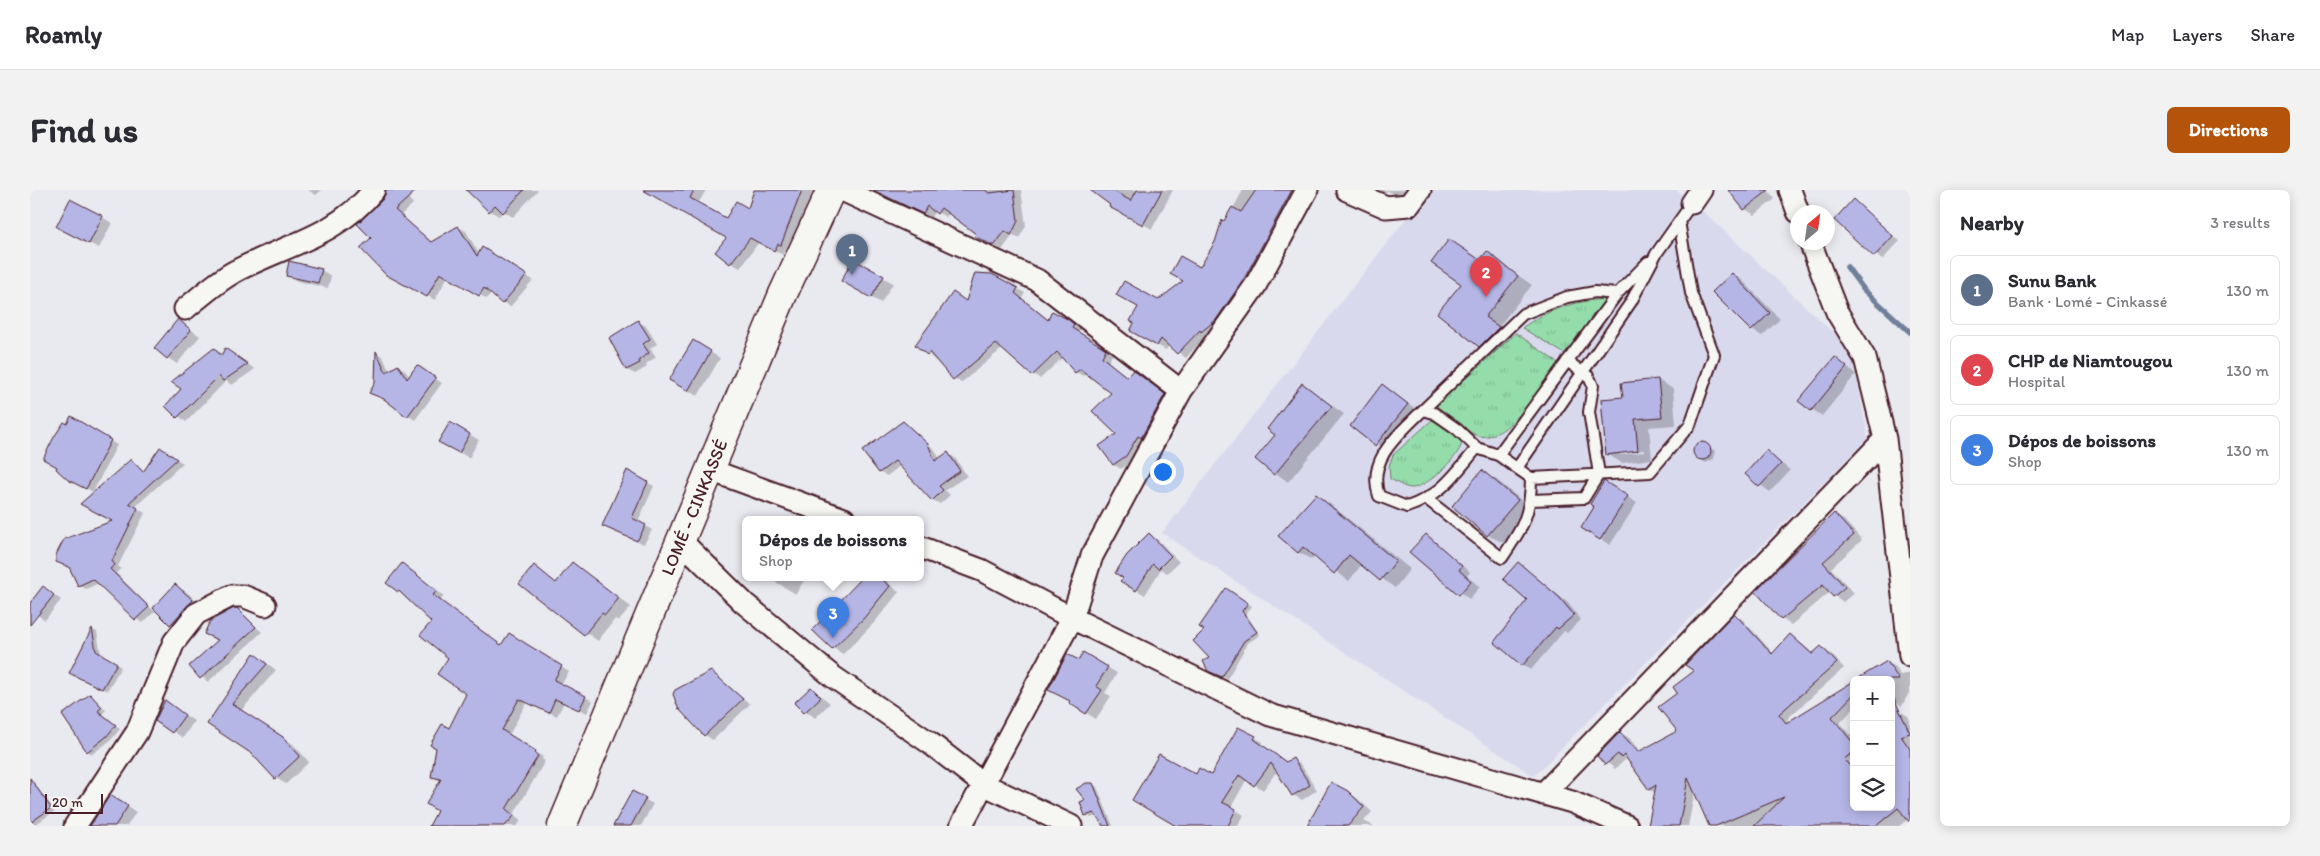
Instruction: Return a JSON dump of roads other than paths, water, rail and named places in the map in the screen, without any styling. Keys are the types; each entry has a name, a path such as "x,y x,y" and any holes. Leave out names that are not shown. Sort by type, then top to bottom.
{"highway":[{"name":"LOMÉ - CINKASSÉ","path":"559,823 783,294 831,190"}],"street":[{"path":"184,309 232,273 342,221 359,209 374,190"},
{"path":"842,190 1037,280 1181,391"},
{"path":"961,826 1072,618 1092,556 1181,391 1255,286 1308,190"},
{"path":"1347,190 1386,207 1409,205 1420,190"},
{"path":"1790,190 1795,205"},
{"path":"1813,250 1837,312 1866,358 1885,439 1910,656"},
{"path":"1543,794 1885,439"},
{"path":"710,470 836,516"},
{"path":"680,540 744,604 832,676 930,743 983,784 1071,826"},
{"path":"924,549 981,570 1072,618 1270,715 1572,802 1627,826"},
{"path":"75,826 138,732 174,642 196,614 231,596 243,596 265,605"}],"lane":[{"path":"1517,468 1631,302 1656,254 1697,196"},
{"path":"1423,410 1434,413 1457,429 1477,448 1498,455 1531,478 1650,472 1690,424 1714,355 1690,293 1679,221"},
{"path":"1498,455 1618,294 1656,254"},
{"path":"1477,448 1447,483 1428,500 1407,507 1379,496 1374,483 1378,464 1388,445 1523,314 1567,297 1595,292 1618,294"},
{"path":"1531,500 1584,498 1599,474 1589,412 1593,386 1584,373 1567,362"},
{"path":"1428,500 1502,558 1523,528 1531,500 1531,478"}],"waterway":[{"path":"1847,267 1864,290 1910,332"}],"place":[{"name":"Sunu Bank","path":"852,275"},
{"name":"CHP de Niamtougou","path":"1486,297"},
{"name":"Dépos de boissons","path":"833,638"}]}
